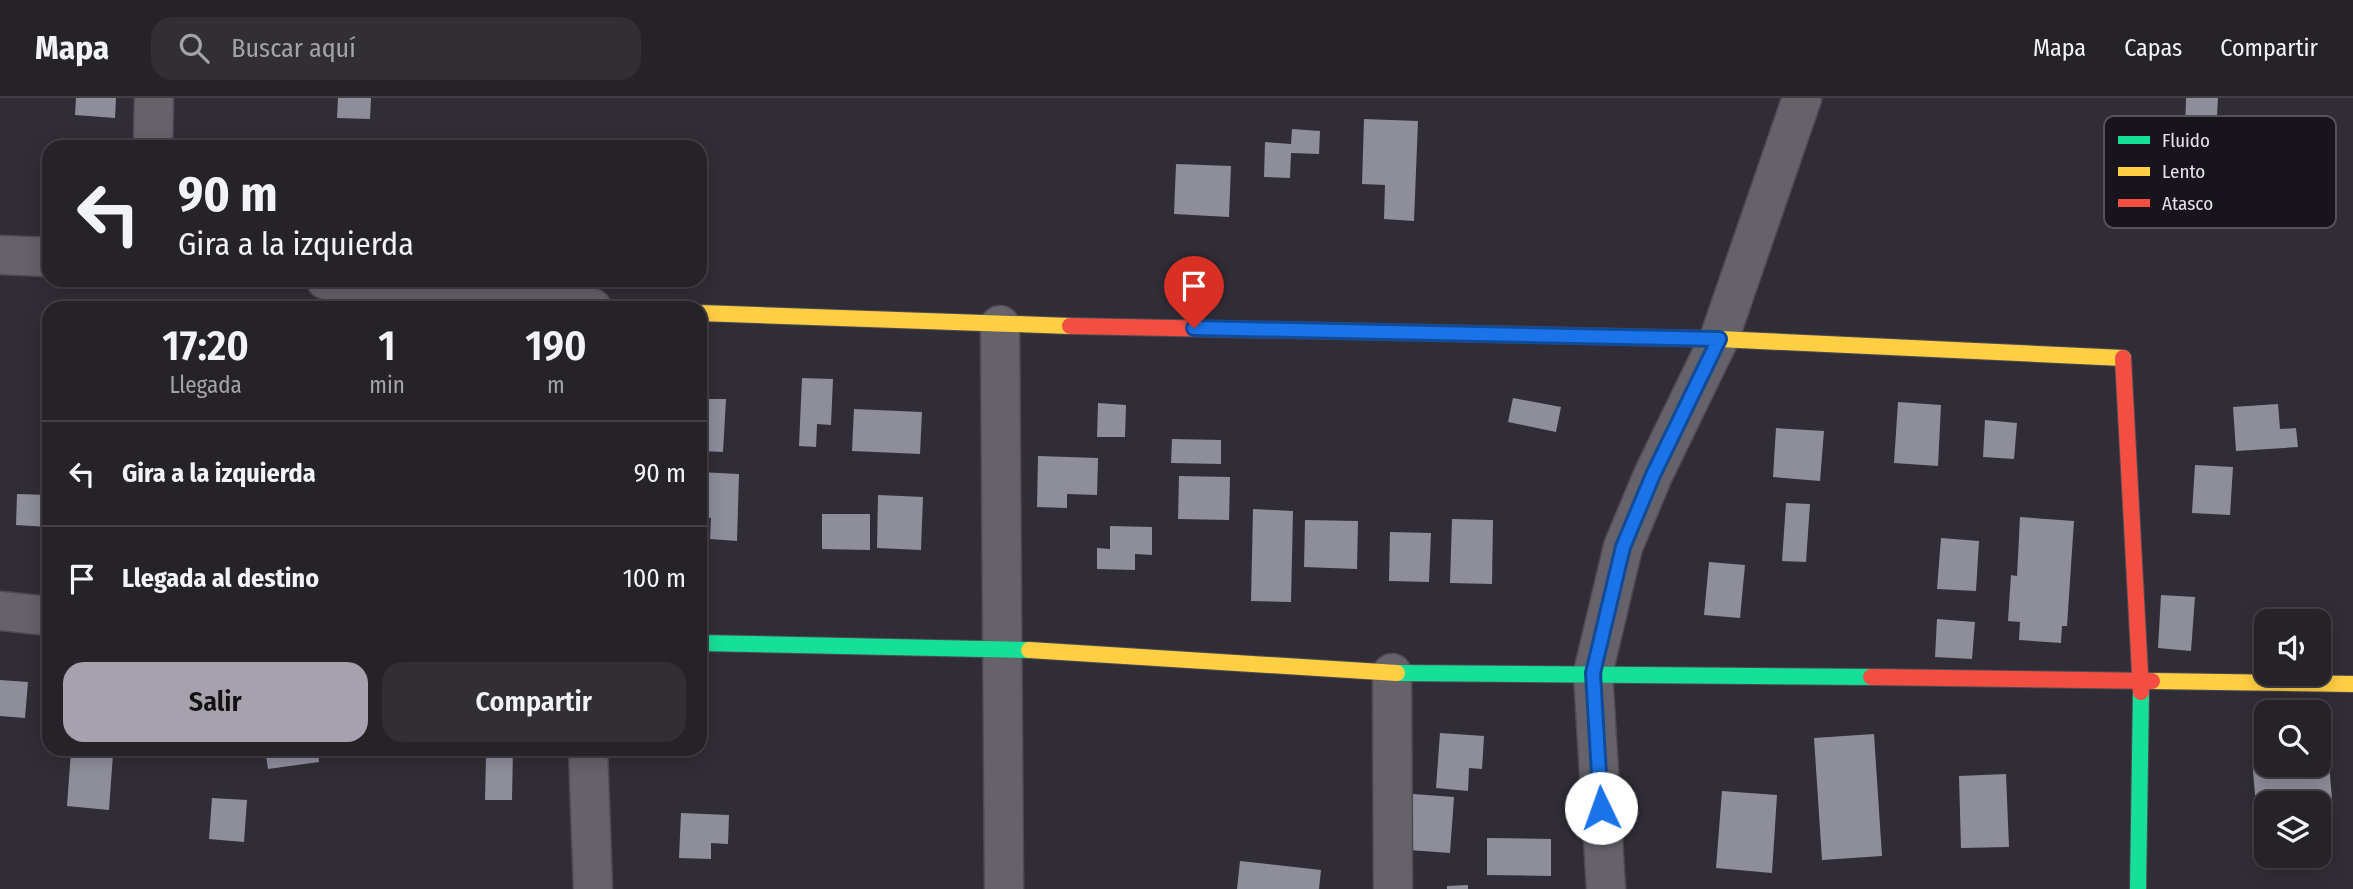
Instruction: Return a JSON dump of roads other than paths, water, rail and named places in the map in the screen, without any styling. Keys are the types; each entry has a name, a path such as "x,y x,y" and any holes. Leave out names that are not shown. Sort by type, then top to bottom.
{"street":[{"path":"153,140 154,98"},
{"path":"1606,889 1593,673 1623,547 1653,475 1719,339 1802,98"},
{"path":"0,255 42,257"},
{"path":"393,287 526,301"},
{"path":"707,313 1000,325 1719,339 2123,357 2141,682 2138,889"},
{"path":"1000,325 1004,889"},
{"path":"0,611 42,615"},
{"path":"707,643 1002,648 1392,673 1593,673 2353,684"},
{"path":"1392,673 1393,889"},
{"path":"588,756 593,889"}]}
